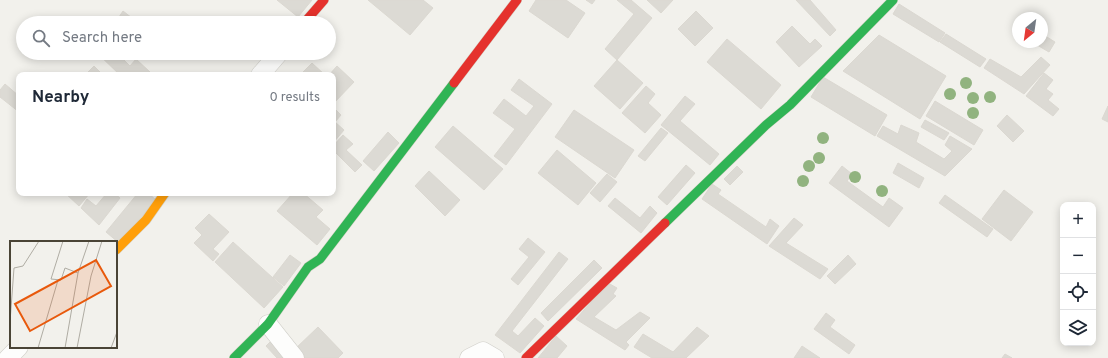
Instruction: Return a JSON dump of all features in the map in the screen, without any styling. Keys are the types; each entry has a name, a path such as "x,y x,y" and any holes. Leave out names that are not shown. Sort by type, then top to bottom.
{"street":[{"path":"310,16 324,0"},
{"path":"234,358 268,324 308,267 320,259 517,0"},
{"path":"526,358 766,125 790,105 894,0"},
{"path":"263,72 273,60"},
{"path":"117,249 146,220 163,196"},
{"path":"268,324 295,358"},
{"path":"8,358 18,348"},
{"path":"469,358 483,351 495,358"}],"building":[{"path":"277,0 312,0 299,16 297,16"},
{"path":"368,0 423,0 433,8 410,35"},
{"path":"536,0 566,0 585,13 568,38 529,11"},
{"path":"586,0 595,0 592,4"},
{"path":"617,0 631,0 652,18 617,60 605,49 634,14"},
{"path":"647,0 673,0 661,13"},
{"path":"796,0 810,0 836,30 830,36"},
{"path":"899,4 945,33 939,42 893,14"},
{"path":"123,11 129,16 120,16"},
{"path":"696,11 713,28 695,46 678,29"},
{"path":"792,26 810,44 815,39 822,46 799,67 776,42"},
{"path":"946,34 986,59 980,67 940,42"},
{"path":"879,35 946,76 920,119 843,71"},
{"path":"1048,38 1055,42 1049,52 1042,48 1048,48"},
{"path":"727,39 781,85 761,109 707,62"},
{"path":"1041,57 1050,65 1024,94 984,68 990,59 1021,77"},
{"path":"104,60 124,60 130,66 135,60 137,60 150,72 117,72"},
{"path":"617,60 643,83 620,109 594,86"},
{"path":"312,63 322,72 303,72"},
{"path":"94,66 100,72 88,72"},
{"path":"337,66 354,82 336,101 336,72 332,72"},
{"path":"1044,73 1053,80 1046,89 1053,94 1048,100 1059,109 1053,116 1026,96"},
{"path":"823,77 887,115 875,136 811,97"},
{"path":"519,79 552,104 506,165 494,156 515,129 493,113 504,99 526,116 534,106 511,90"},
{"path":"5,84 16,93 16,110 0,97 0,90"},
{"path":"646,86 655,94 648,103 661,115 645,133 622,113"},
{"path":"685,96 695,104 680,121 719,154 710,165 661,125"},
{"path":"935,101 983,130 974,145 926,116"},
{"path":"1108,106 1108,122 1102,119"},
{"path":"336,110 341,115 336,121"},
{"path":"574,110 634,150 615,178 555,137"},
{"path":"1007,115 1024,131 1013,142 997,126"},
{"path":"925,120 949,133 944,140 921,127"},
{"path":"336,123 344,130 336,139"},
{"path":"901,125 919,133 916,142 944,159 952,151 945,145 950,136 972,149 945,176 877,136 883,126 898,134"},
{"path":"453,126 503,169 484,190 435,147"},
{"path":"661,128 668,133 645,161 638,156"},
{"path":"388,132 399,143 374,171 363,161"},
{"path":"343,135 353,144 346,150 362,165 355,172 336,153 336,143"},
{"path":"557,150 596,183 578,205 538,173"},
{"path":"898,163 924,178 919,188 893,173"},
{"path":"686,165 695,173 667,205 658,197"},
{"path":"737,166 743,172 730,185 724,179"},
{"path":"842,166 852,174 847,181 883,207 889,198 903,208 889,227 829,183"},
{"path":"429,171 460,200 445,216 415,186"},
{"path":"607,174 617,182 600,202 590,193"},
{"path":"712,184 721,190 718,194 766,227 770,219 779,226 767,244 702,199"},
{"path":"1004,190 1033,212 1011,241 982,219"},
{"path":"945,195 993,229 987,237 939,203"},
{"path":"68,196 87,196 79,206"},
{"path":"104,196 118,196 120,198 99,225 81,208 87,199 96,206"},
{"path":"136,196 151,196 156,200 119,243 106,232"},
{"path":"290,196 307,196 323,210 316,217 330,229 317,245 277,211"},
{"path":"615,198 640,218 650,206 657,213 641,233 608,206"},
{"path":"209,214 229,232 213,249 219,254 213,261 194,243 202,235 195,228"},
{"path":"794,218 803,225 786,243 828,269 820,279 769,246"},
{"path":"528,238 545,252 518,285 511,279 529,257 519,249"},
{"path":"233,242 283,287 264,308 215,262"},
{"path":"559,252 568,259 512,331 518,336 535,318 544,326 520,353 495,335"},
{"path":"290,255 301,263 284,286 273,277"},
{"path":"848,255 856,264 835,284 827,276"},
{"path":"594,260 602,268 548,321 541,313"},
{"path":"608,283 617,288 613,294 616,296 594,317 616,330 640,312 650,318 626,342 629,345 625,350 576,319"},
{"path":"826,313 835,320 830,327 855,345 849,354 814,329"},
{"path":"318,327 343,353 338,358 301,358 294,350"},
{"path":"697,327 709,336 686,358 652,358 634,347 643,334 673,352"},
{"path":"556,336 567,346 557,358 538,358"},
{"path":"274,338 291,358 277,358 266,346"},
{"path":"802,346 820,358 794,358"},
{"path":"1005,354 1012,358 1002,358"}],"traffic: fast":[{"path":"665,223 766,125 790,105 893,0"},
{"path":"234,358 268,324 308,267 320,259 454,83"}],"traffic: slow":[{"path":"117,249 146,220 163,196"}],"traffic: jam":[{"path":"310,16 324,0"},
{"path":"454,83 517,0"},
{"path":"526,358 665,223"}]}
